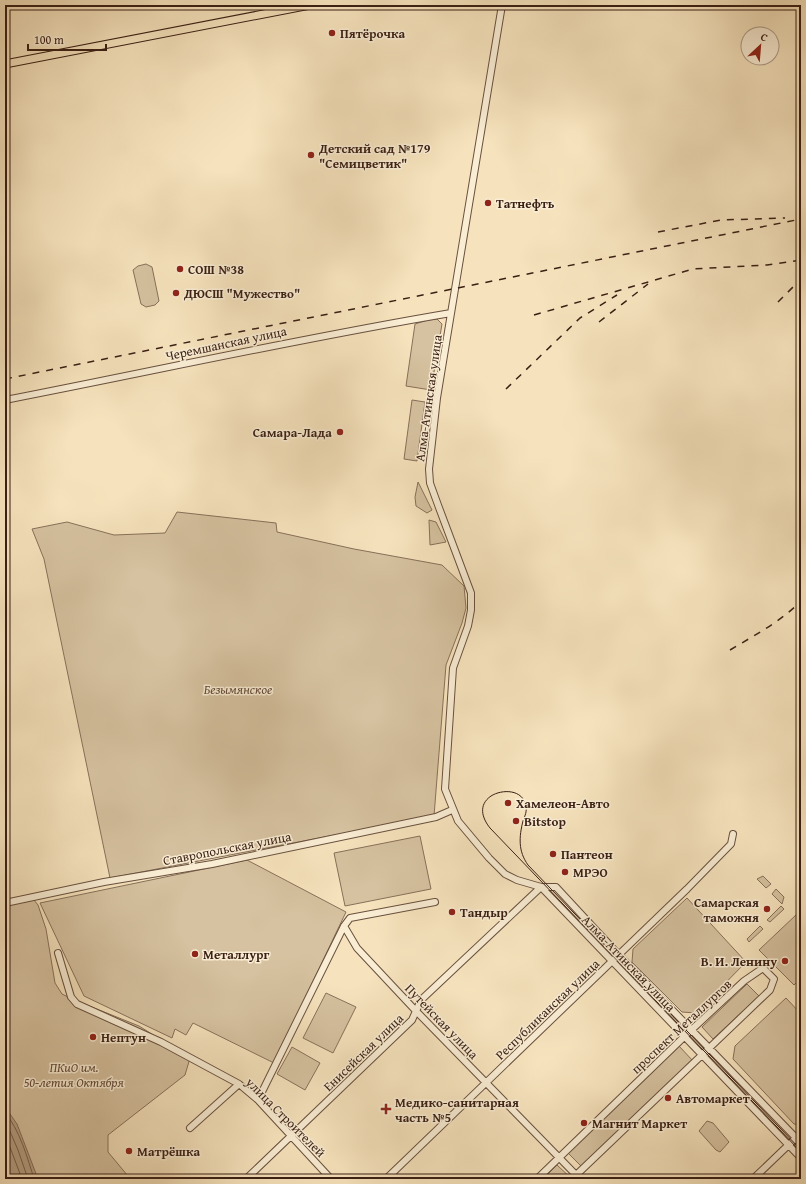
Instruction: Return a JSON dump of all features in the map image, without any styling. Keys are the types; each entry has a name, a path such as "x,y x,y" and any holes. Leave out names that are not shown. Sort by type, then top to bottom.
{"main road":[{"path":"5,64 310,5"}],"street":[{"name":"Алма-Атинская улица","path":"502,5 436,398 429,469 430,483 435,498 471,593 470,615 453,668 444,789 458,821 489,858 505,874 517,880 541,887 556,887 619,955 801,1143"},
{"name":"Черемшанская улица","path":"5,400 388,322 451,313"},
{"name":"Ставропольская улица","path":"5,903 104,882 212,864 436,817 452,810"},
{"name":"Республиканская улица","path":"386,1179 619,955 731,844 733,834"},
{"name":"Алма-Атинская улица","path":"541,887 801,1158"},
{"name":"Енисейская улица","path":"246,1179 412,1020 421,1000 541,887"},
{"path":"258,1100 344,926 350,918 435,902"},
{"name":"Путейская улица","path":"344,926 357,948 559,1158 576,1178"},
{"name":"улица Строителей","path":"58,953 71,997 77,1004 161,1042 239,1084 258,1100 290,1137 331,1179"},
{"name":"проспект Металлургов","path":"537,1179 684,1037 753,973 763,968 774,980 770,990 576,1178"},
{"path":"190,1128 239,1084"},
{"path":"752,1179 801,1133"}],"green space":[{"path":"146,264 152,267 159,301 155,305 146,307 141,304 133,270 138,266"},
{"path":"437,319 442,324 431,390 406,386 415,324"},
{"path":"412,400 425,402 417,461 404,459"},
{"path":"418,482 432,510 427,513 416,506 415,497"},
{"name":"Безымянское","path":"177,512 276,523 277,532 354,549 442,565 464,586 466,608 446,665 434,816 110,878 44,559 32,529 67,522 114,535 165,533"},
{"path":"429,520 436,522 446,542 430,545"},
{"path":"420,836 431,889 345,906 334,853"},
{"name":"Металлург","path":"247,860 346,912 274,1063 193,1023 186,1035 175,1029 172,1038 84,996 40,903"},
{"path":"763,876 771,884 766,888 757,879"},
{"path":"776,889 784,897 782,904 772,894"},
{"name":"ПКиО им. 50-летия Октября","path":"30,895 38,905 46,929 55,983 62,994 139,1026 190,1058 185,1075 108,1135 108,1152 128,1176 126,1179 5,1179 5,901"},
{"path":"687,898 746,962 696,1013 682,1012 632,962 633,949"},
{"path":"781,906 784,909 770,922 767,920"},
{"path":"797,914 801,915 801,978 794,985 759,950"},
{"path":"760,926 763,929 749,942 747,939"},
{"path":"747,984 759,996 713,1039 702,1027"},
{"path":"326,993 356,1007 333,1053 303,1038"},
{"path":"786,998 801,1014 801,1125 794,1124 733,1059 735,1046"},
{"path":"679,1046 693,1061 583,1168 568,1153"},
{"path":"292,1047 320,1063 305,1090 277,1074"},
{"path":"707,1121 713,1123 729,1142 720,1152 716,1150 699,1131"},
{"path":"557,1165 571,1178 543,1179"}],"water":[{"path":"5,1107 17,1124 38,1179 5,1179"}],"tram line":[{"path":"801,1150 528,865 522,854 520,844 523,821 526,814 526,806 521,796 512,792 501,792 491,796 484,803 483,807 483,816 490,828 801,1152"}],"railway":[{"path":"658,232 721,220 785,218"},
{"path":"5,379 801,219"},
{"path":"534,315 693,269 767,265 801,260"},
{"path":"778,302 801,279"},
{"path":"599,322 648,284"},
{"path":"506,389 580,318 617,295"},
{"path":"730,650 776,622 801,601"}],"place":[{"name":"Пятёрочка","path":"332,33"},
{"name":"Детский сад №179 \"Семицветик\"","path":"311,155"},
{"name":"Татнефть","path":"488,203"},
{"name":"СОШ №38","path":"180,269"},
{"name":"ДЮСШ \"Мужество\"","path":"176,293"},
{"name":"Самара-Лада","path":"340,432"},
{"name":"Хамелеон-Авто","path":"508,803"},
{"name":"Bitstop","path":"516,821"},
{"name":"Пантеон","path":"553,854"},
{"name":"МРЭО","path":"565,872"},
{"name":"Самарская таможня","path":"767,909"},
{"name":"Тандыр","path":"452,912"},
{"name":"Металлург","path":"195,954"},
{"name":"В. И. Ленину","path":"785,961"},
{"name":"Нептун","path":"93,1037"},
{"name":"Автомаркет","path":"668,1098"},
{"name":"Медико-санитарная часть №5","path":"386,1109"},
{"name":"Магнит Маркет","path":"584,1123"},
{"name":"Матрёшка","path":"129,1151"}]}
